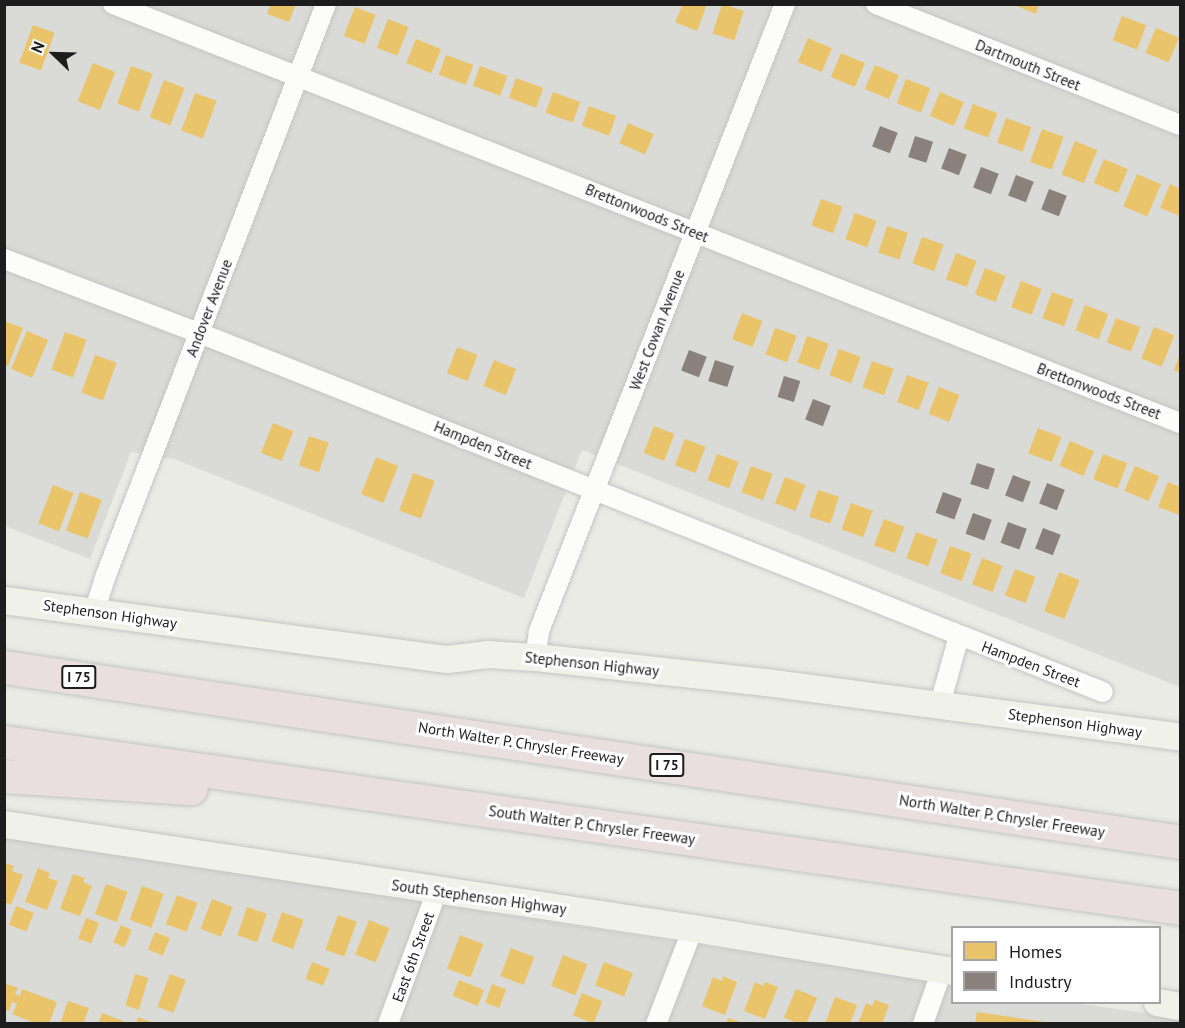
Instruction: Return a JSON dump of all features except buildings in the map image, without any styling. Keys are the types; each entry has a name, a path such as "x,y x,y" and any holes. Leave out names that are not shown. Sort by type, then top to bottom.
{"highway":[{"name":"North Walter P. Chrysler Freeway","path":"4,667 1180,842"},
{"name":"South Walter P. Chrysler Freeway","path":"4,742 1180,908"},
{"path":"4,776 438,804"}],"main road":[{"name":"Stephenson Highway","path":"4,600 447,659 488,654 535,657 940,705 1180,737"},
{"name":"South Stephenson Highway","path":"4,824 693,928 947,970"},
{"path":"1161,1003 1180,1006"}],"street":[{"name":"Brettonwoods Street","path":"113,4 1180,423"},
{"name":"Andover Avenue","path":"94,612 326,4"},
{"name":"West Cowan Avenue","path":"535,657 539,631 785,4"},
{"name":"Dartmouth Street","path":"876,4 1180,125"},
{"name":"Hampden Street","path":"4,259 199,333 1103,692"},
{"path":"940,705 959,636"},
{"name":"East 6th Street","path":"388,1023 437,891"},
{"path":"657,1023 693,928"},
{"path":"923,1023 947,970"}],"shaded area":[{"path":"4,5 1180,5 1180,687 582,450 524,598 174,459 131,452 90,559 5,526"},
{"path":"4,837 951,984 951,1004 1082,1004 1180,1018 1180,1023 5,1023"}]}
